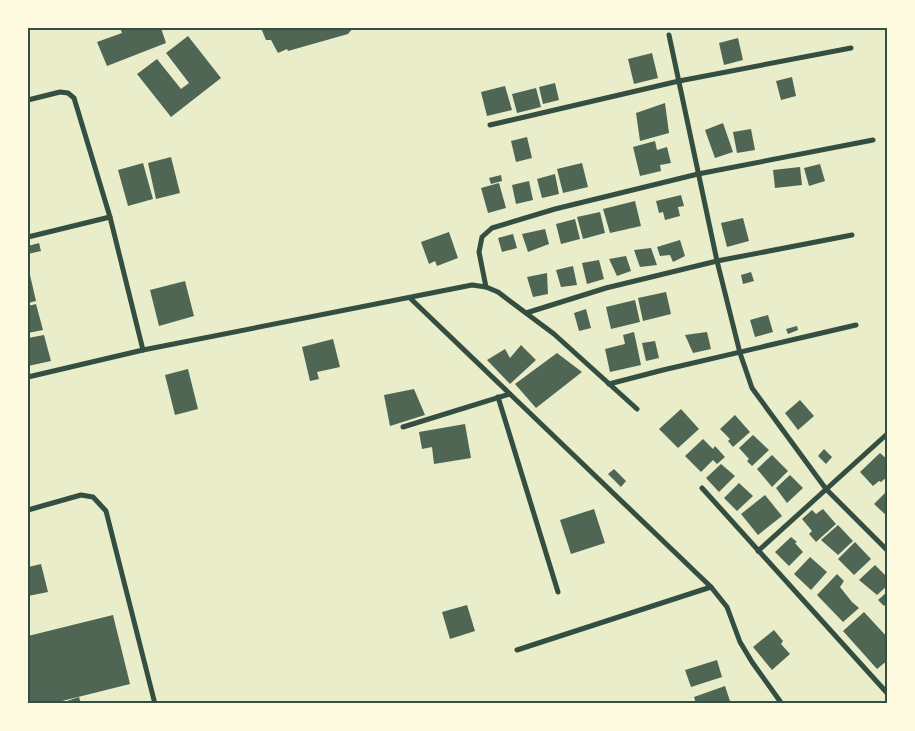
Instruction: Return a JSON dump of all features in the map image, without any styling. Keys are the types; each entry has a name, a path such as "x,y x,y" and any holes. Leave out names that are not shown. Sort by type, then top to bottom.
{"street":[{"path":"669,35 717,261 740,353 752,388 826,489 888,551"},
{"path":"490,125 679,81 851,48"},
{"path":"28,100 60,92 68,92 74,98 110,217 143,350"},
{"path":"486,287 479,252 482,237 492,228 555,209 698,174 872,140"},
{"path":"28,237 110,217"},
{"path":"526,312 606,288 717,261 852,234"},
{"path":"28,377 143,350 472,285 486,287 498,292 526,312 554,334 636,409"},
{"path":"410,298 712,587 727,608 740,642 782,704"},
{"path":"609,384 856,325"},
{"path":"402,427 510,394"},
{"path":"498,398 558,592"},
{"path":"758,551 886,435"},
{"path":"702,488 888,694"},
{"path":"28,510 81,495 93,498 106,511 155,704"},
{"path":"517,650 712,587"}],"building":[{"path":"120,28 161,28 166,43 107,66 97,42 122,33"},
{"path":"261,28 353,28 348,34 288,51 287,49 278,53 271,40 266,40"},
{"path":"188,36 221,78 171,117 137,74 157,59 181,89 189,83 166,53"},
{"path":"738,38 743,60 724,65 719,43"},
{"path":"652,53 658,78 634,84 628,59"},
{"path":"792,77 796,96 781,100 776,81"},
{"path":"555,83 559,100 543,104 539,87"},
{"path":"505,86 512,110 487,116 481,92"},
{"path":"536,88 541,107 517,113 512,94"},
{"path":"665,103 669,133 640,141 636,113"},
{"path":"723,123 733,152 715,158 705,130"},
{"path":"751,129 755,150 737,153 733,132"},
{"path":"527,137 532,158 516,162 511,141"},
{"path":"655,141 657,150 667,147 671,163 660,165 661,171 640,176 633,147"},
{"path":"171,157 180,193 156,199 148,163"},
{"path":"143,163 153,199 128,206 118,170"},
{"path":"582,163 588,187 563,193 557,169"},
{"path":"820,164 825,181 809,186 804,168"},
{"path":"800,167 802,185 775,188 773,170"},
{"path":"555,174 559,194 542,198 537,179"},
{"path":"501,175 502,181 491,184 489,178"},
{"path":"529,181 533,200 516,204 512,185"},
{"path":"499,183 506,208 488,213 481,188"},
{"path":"681,195 684,206 678,207 680,216 665,220 663,212 659,213 656,201"},
{"path":"635,201 641,226 610,233 603,209"},
{"path":"600,212 605,233 583,239 577,217"},
{"path":"743,218 749,241 727,247 721,223"},
{"path":"575,219 580,239 561,244 556,224"},
{"path":"545,229 549,244 528,252 522,234"},
{"path":"449,232 458,258 437,266 435,261 429,264 421,242"},
{"path":"513,234 517,248 502,252 498,238"},
{"path":"680,240 685,256 673,262 670,255 660,256 657,247"},
{"path":"39,243 41,251 28,254 28,246"},
{"path":"651,248 657,265 640,267 634,250"},
{"path":"626,256 631,271 617,276 609,259"},
{"path":"599,260 604,279 587,284 582,263"},
{"path":"573,266 577,285 561,287 556,270"},
{"path":"751,272 754,281 743,284 741,275"},
{"path":"547,273 548,294 533,297 527,277"},
{"path":"30,275 36,301 28,303 28,276"},
{"path":"185,281 194,316 159,326 150,290"},
{"path":"666,292 671,314 643,321 638,298"},
{"path":"635,300 640,322 611,329 606,307"},
{"path":"36,304 43,330 28,333 28,306"},
{"path":"586,309 591,328 579,331 574,313"},
{"path":"768,315 773,332 755,337 750,320"},
{"path":"797,326 798,330 788,334 786,329"},
{"path":"634,332 641,365 610,372 605,349 625,344 623,335"},
{"path":"707,332 711,349 693,353 685,335"},
{"path":"44,335 51,361 28,366 28,338"},
{"path":"333,339 340,367 317,372 319,379 310,381 302,347"},
{"path":"655,341 659,358 646,361 642,343"},
{"path":"521,345 536,360 510,384 487,360 505,349 510,358"},
{"path":"557,353 582,372 536,408 515,384"},
{"path":"188,369 198,409 175,415 165,375"},
{"path":"414,389 425,415 390,426 384,395"},
{"path":"800,400 814,416 798,430 785,413"},
{"path":"681,409 699,429 678,448 659,429"},
{"path":"735,415 750,432 733,447 728,441 730,439 720,429"},
{"path":"465,424 471,458 434,464 432,447 422,449 419,432"},
{"path":"753,435 769,450 752,466 747,461 749,459 739,448"},
{"path":"703,439 713,449 715,446 725,457 717,464 713,460 701,472 685,456"},
{"path":"824,449 832,457 826,464 818,456"},
{"path":"880,453 888,460 888,476 873,486 860,472"},
{"path":"772,455 788,471 772,487 757,469"},
{"path":"721,464 735,476 719,492 706,478"},
{"path":"614,469 626,481 621,487 608,474"},
{"path":"790,475 803,488 787,503 776,488"},
{"path":"739,483 753,496 737,511 724,498"},
{"path":"888,490 888,517 874,504"},
{"path":"765,495 782,516 758,535 741,514"},
{"path":"594,509 605,543 571,554 560,520"},
{"path":"823,509 836,524 816,542 809,534 812,531 802,519 812,510 816,514"},
{"path":"838,525 853,541 838,555 821,540"},
{"path":"791,537 797,542 795,543 803,552 789,566 775,552"},
{"path":"855,542 871,559 854,575 838,559"},
{"path":"810,557 827,572 811,590 794,574"},
{"path":"41,564 48,592 28,596 28,567"},
{"path":"875,565 888,578 888,585 877,595 859,580"},
{"path":"837,574 844,581 840,587 859,608 843,622 817,595"},
{"path":"888,591 888,607 878,600"},
{"path":"467,605 475,631 450,639 442,612"},
{"path":"864,612 888,638 888,660 877,669 843,631"},
{"path":"113,615 130,684 50,704 28,704 28,636"},
{"path":"774,630 783,641 781,644 790,654 772,670 753,647"},
{"path":"717,660 722,677 691,687 685,670"},
{"path":"725,686 731,704 696,704 694,697"},
{"path":"79,697 81,704 61,704 61,703"}]}
